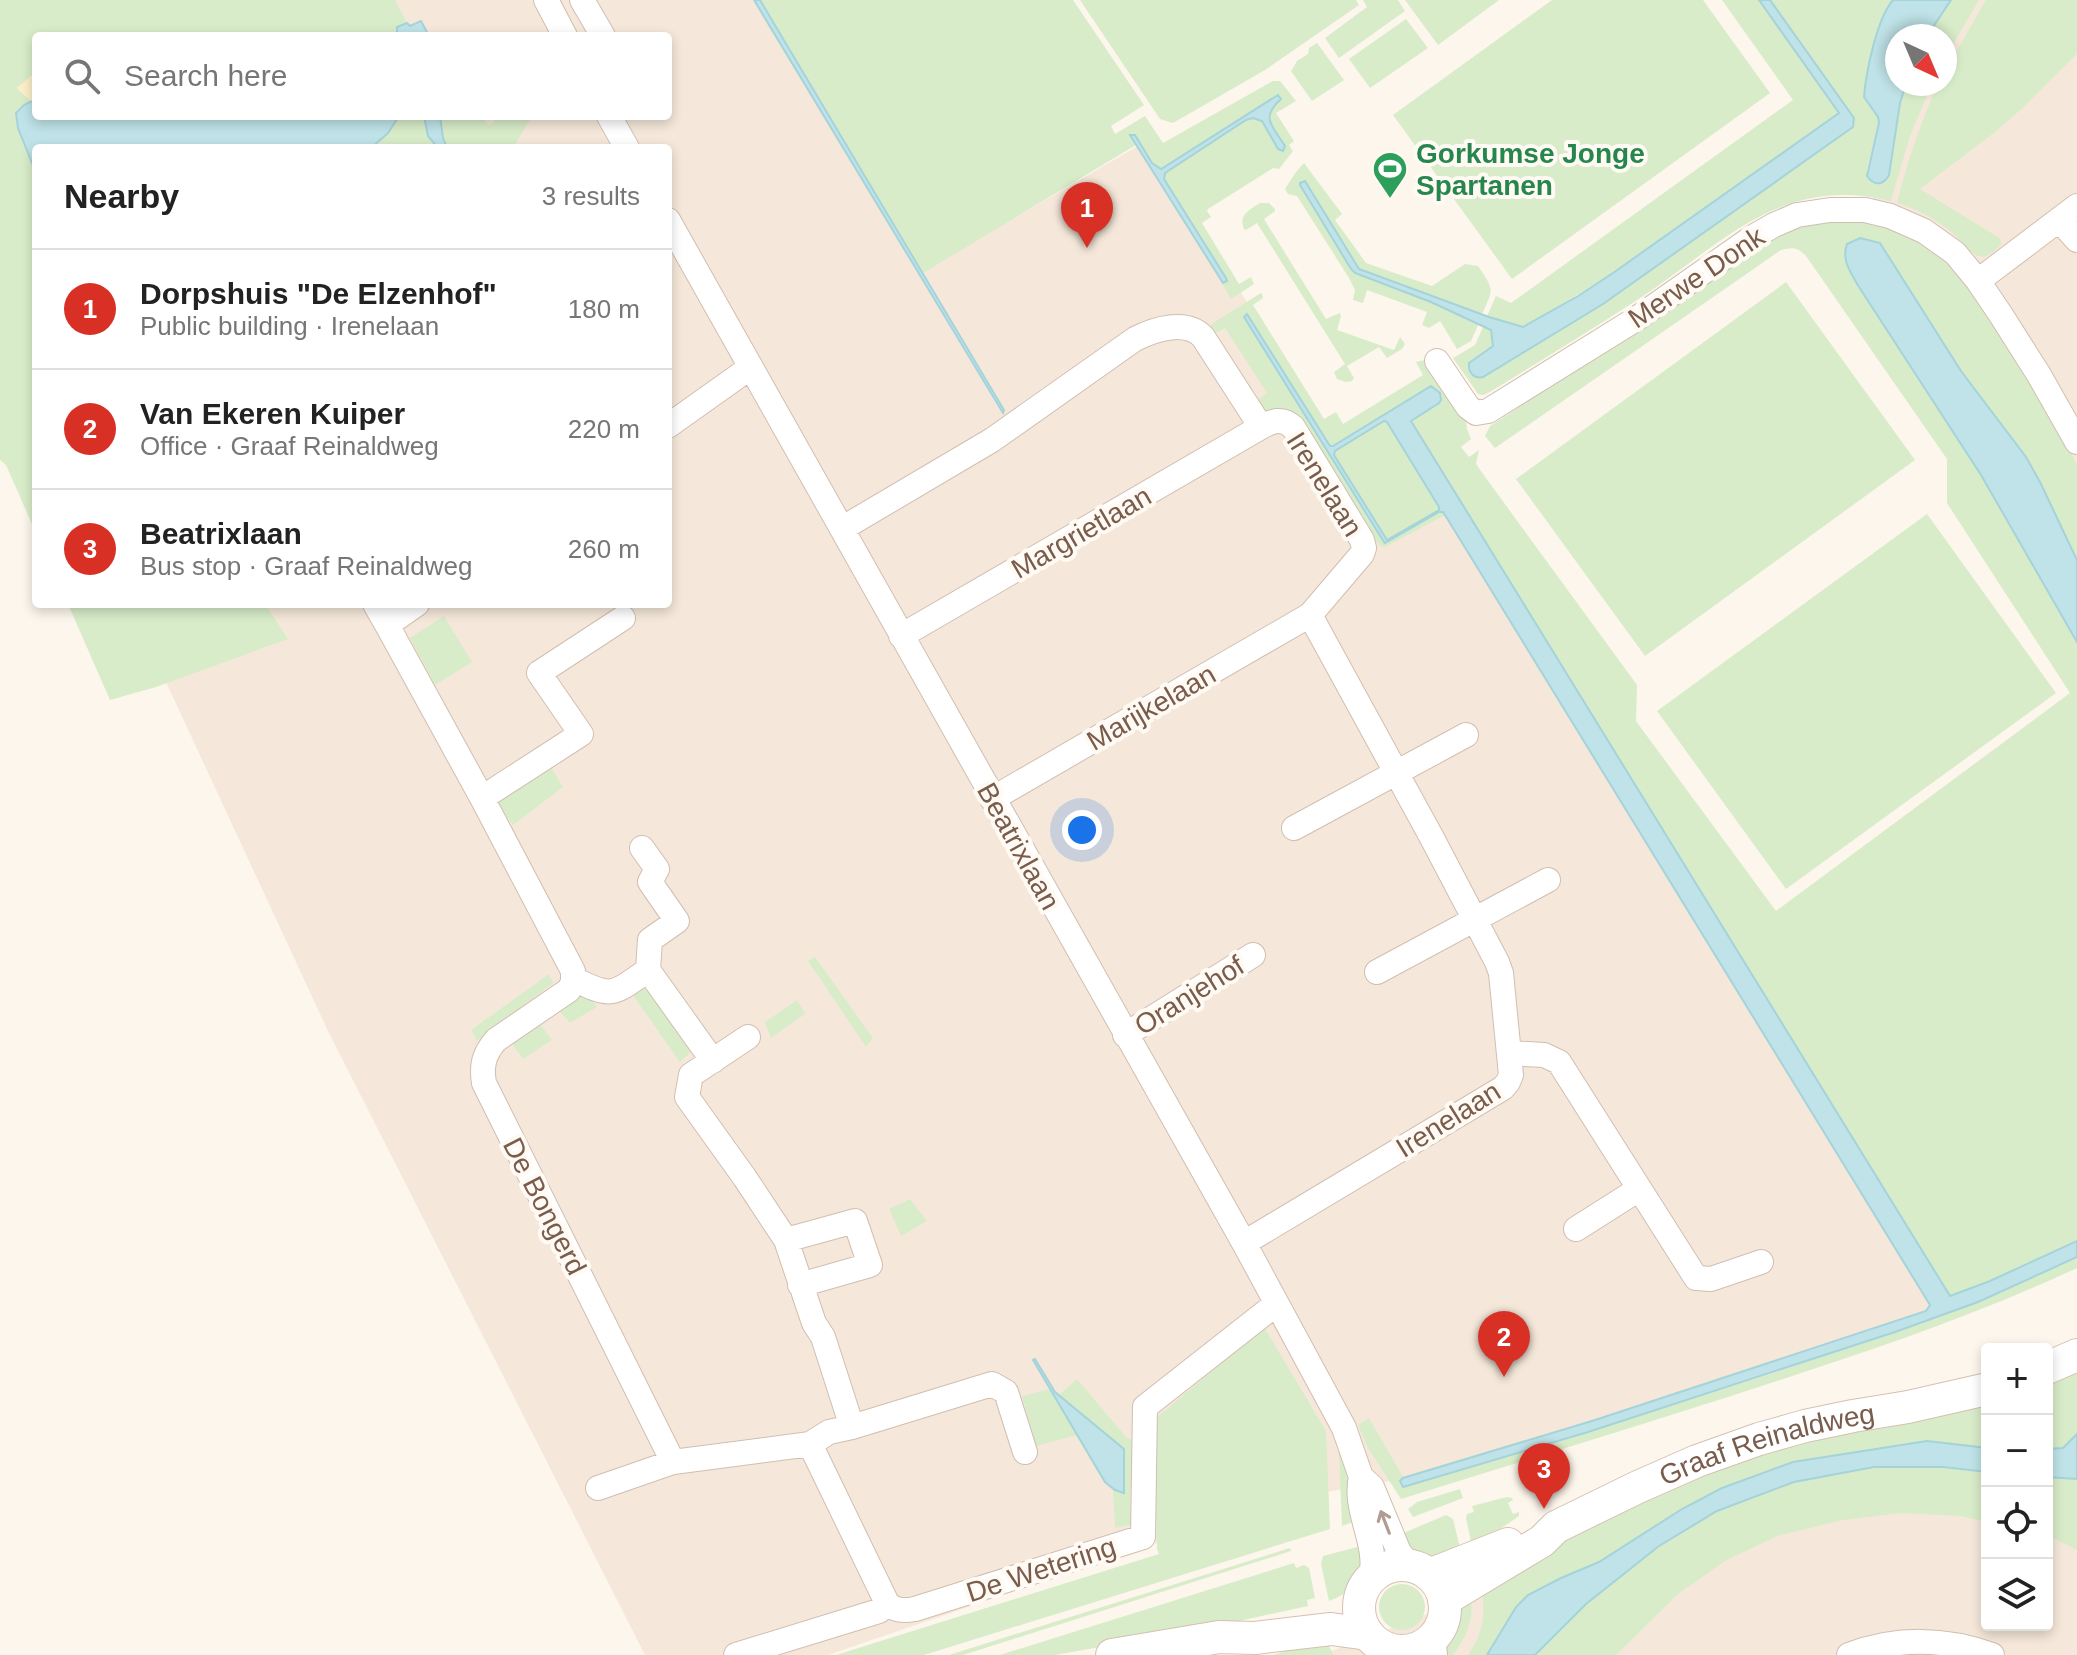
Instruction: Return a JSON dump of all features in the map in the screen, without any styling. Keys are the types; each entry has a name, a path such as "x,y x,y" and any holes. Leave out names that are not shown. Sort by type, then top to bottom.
{"main road":[{"path":"2053,1365 2077,1355"},
{"name":"Graaf Reinaldweg","path":"1428,1580 1545,1528 1556,1527 1685,1466 1759,1439 1841,1418 1981,1390"},
{"path":"1219,1637 1234,1630 1333,1607 1389,1567 1400,1565 1428,1580 1444,1611 1442,1623 1422,1649 1388,1649 1368,1634 1360,1620 1359,1611 1366,1586"},
{"path":"1112,1655 1219,1637 1255,1638 1331,1629 1368,1634"}],"street":[{"path":"546,0 563,32"},
{"path":"582,0 601,32"},
{"path":"611,120 625,144"},
{"name":"Merwe Donk","path":"1437,361 1472,411 1488,411 1636,319 1774,225 1797,215 1830,210 1865,210 1890,216 1924,231 1955,253 1978,281 2032,363 2077,442"},
{"path":"1978,281 2068,213 2077,240"},
{"name":"Beatrixlaan","path":"672,227 1244,1243 1344,1428 1361,1477 1372,1487 1399,1552 1428,1580"},
{"name":"Irenelaan","path":"843,528 992,440 1135,339 1153,332 1187,327 1199,332 1261,427 1278,420 1293,427 1362,540 1362,554 1310,615 1497,962 1501,973 1511,1075 1503,1088 1244,1243"},
{"path":"672,423 751,367"},
{"name":"Margrietlaan","path":"901,636 1261,427"},
{"path":"403,608 381,614 569,961 574,979 609,993 616,992 648,970"},
{"name":"Marijkelaan","path":"992,799 1310,615"},
{"path":"482,798 581,734 539,673 623,618"},
{"path":"1294,828 1466,735"},
{"path":"642,848 657,869 650,882 677,921 650,940 648,970 713,1061"},
{"path":"1377,972 1548,880"},
{"name":"Oranjehof","path":"1125,1035 1253,955"},
{"name":"De Bongerd","path":"574,979 564,994 488,1048 482,1066 484,1083 673,1462"},
{"path":"748,1037 691,1075 687,1097 786,1240 814,1323 823,1337 852,1427"},
{"path":"1509,1053 1544,1055 1559,1062 1696,1278 1711,1279 1761,1262"},
{"path":"1576,1229 1639,1189"},
{"path":"786,1240 855,1221 870,1265 800,1285"},
{"name":"De Wetering","path":"736,1655 879,1611 887,1603 899,1610 915,1609 1143,1537 1145,1407 1276,1304"},
{"path":"598,1488 673,1462 810,1444 829,1432 992,1384 1006,1392 1025,1452"},
{"path":"810,1444 887,1603"},
{"name":"Beatrixlaan","path":"1361,1477 1358,1489 1374,1559 1366,1586"},
{"path":"1849,1655 1910,1641 1968,1647 1992,1655"}],"shaded area":[{"path":"393,0 758,0 920,273 1148,140 1383,525 1442,490 1949,1308 1587,1426 1396,1480 1326,1492 1202,1527 828,1655 645,1655 328,1031 159,667 223,608 672,608 672,144 450,144 441,120 672,120 672,32 406,32"},
{"path":"1914,0 2077,0 2077,576 1862,252 1894,96 1957,96 1957,24 1909,24"},
{"path":"2077,1395 2077,1655 1321,1655 1756,1487 1981,1431 1981,1631 2053,1631 2053,1409"}],"green space":[{"path":"0,0 395,0 407,23 397,27 397,32 32,32 32,75 17,88 31,101 24,105 17,122 32,162 32,524 6,465 0,460"},
{"path":"760,0 1073,0 1144,105 1111,126 1115,134 1145,116 1163,143 1273,81 1280,81 1296,101 1276,113 1294,141 1289,145 1293,151 1279,169 1273,168 1208,209 1211,217 1202,223 1239,284 1251,277 1254,284 1231,299 1223,285 1226,278 1164,179 1170,169 1253,118 1262,121 1278,149 1269,113 1278,95 1160,169 1152,163 1135,135 1131,137 1136,145 923,273"},
{"path":"1080,0 1356,0 1359,5 1265,70 1173,123 1160,119"},
{"path":"1363,0 1398,0 1405,11 1339,58 1325,38 1367,7"},
{"path":"1405,0 1499,0 1438,45"},
{"path":"1552,0 1703,0 1770,93 1512,279 1393,115"},
{"path":"1722,0 1759,0 1839,113 1613,273 1528,325 1519,327 1487,316 1496,296 1511,303 1793,100"},
{"path":"1770,0 1893,0 1880,22 1871,63 1867,103 1879,123 1867,170 1870,180 1889,175 1902,96 1927,96 1910,136 1891,201 1851,195 1815,197 1783,206 1752,220 1634,302 1483,395 1478,394 1453,358 1475,345 1484,325 1491,330 1493,345 1471,361 1469,366 1603,304 1853,127 1854,118"},
{"path":"1951,0 1979,0 1957,38 1957,24 1935,24"},
{"path":"1986,0 2077,0 2077,54 1995,132 1920,189 2001,239 2001,245 1991,254 1981,257 1971,252 1937,221 1897,203 1915,142 1933,96 1957,96 1957,50"},
{"path":"1406,19 1428,48 1370,88 1349,59"},
{"path":"1317,43 1344,80 1312,101 1291,71 1297,61 1308,54 1309,48"},
{"path":"396,120 425,120 428,136 435,144 376,144"},
{"path":"441,120 485,120 488,125 495,120 530,120 515,144 445,144"},
{"path":"1304,163 1342,214 1335,220 1366,263 1432,286 1465,264 1478,266 1490,289 1482,314 1355,265 1355,273 1479,323 1471,341 1457,349 1440,321 1429,328 1422,325 1427,312 1367,290 1363,303 1353,300 1355,290 1349,278 1297,196 1288,194 1285,189"},
{"path":"1260,203 1269,203 1275,209 1264,219 1326,319 1340,313 1337,330 1394,350 1400,337 1405,344 1402,349 1387,358 1379,347 1347,366 1354,378 1352,381 1337,379 1334,372 1345,364 1257,223 1244,229 1244,216"},
{"path":"1826,218 1877,221 1935,248 1972,289 2077,464 2077,560 2026,457 1961,371 1881,243 1860,238 1859,287 1981,475 2077,642 2077,1241 1950,1296 1411,421 1439,403 1431,386 1330,446 1249,316 1244,317 1384,542 1439,512 1445,515 1385,547 1379,546 1379,543 1372,542 1297,418 1264,413 1256,401 1267,393 1225,328 1214,334 1209,328 1261,293 1263,298 1253,305 1324,419 1336,412 1343,424 1423,375 1416,362 1425,360 1429,363 1466,420 1471,439 1461,447 1469,457 1479,450 1476,464 1637,685 1636,721 1776,911 2070,693 1947,503 1947,459 1806,256 1792,248 1781,250 1495,448 1485,436 1490,426 1518,408 1516,403 1765,238"},
{"path":"1786,282 1915,460 1645,656 1516,479"},
{"path":"1386,420 1439,506 1439,510 1387,540 1334,456 1335,451"},
{"path":"1927,514 2056,693 1786,889 1657,711"},
{"path":"70,608 268,608 288,639 156,687 110,700"},
{"path":"444,616 472,662 435,685 410,638"},
{"path":"549,764 563,787 513,825 495,801"},
{"path":"815,957 873,1038 866,1047 808,961"},
{"path":"549,974 553,983 477,1041 471,1030"},
{"path":"642,985 693,1050 680,1062 632,994"},
{"path":"581,988 597,1007 570,1023 555,1006"},
{"path":"797,1000 805,1014 771,1038 765,1022"},
{"path":"539,1023 552,1040 523,1059 510,1041"},
{"path":"910,1199 927,1221 901,1236 889,1209"},
{"path":"2077,1257 2077,1268 1992,1305 1906,1337 1731,1396 1401,1499 1368,1448 1358,1425 1369,1418 1403,1477 1400,1481 1588,1432 1782,1370 1978,1302"},
{"path":"1264,1327 1326,1431 1330,1529 924,1655 836,1655 1159,1554 1154,1420"},
{"path":"2077,1367 2077,1434 2063,1448 2053,1449 2053,1377"},
{"path":"1077,1379 1127,1438 1134,1441 1131,1525 1115,1528 1113,1489 1059,1395"},
{"path":"1050,1389 1077,1435 1036,1446 1022,1396"},
{"path":"1981,1399 1981,1447 1927,1441 1793,1462 1722,1488 1682,1509 1599,1562 1529,1595 1516,1607 1487,1655 1468,1655 1482,1625 1482,1591 1568,1533 1715,1464"},
{"path":"1339,1453 1358,1520 1342,1526"},
{"path":"1874,1467 1943,1467 1981,1471 1981,1521 1960,1516 1902,1513 1843,1520 1777,1536 1725,1561 1678,1594 1616,1655 1535,1655 1586,1604 1659,1546 1717,1511 1794,1482"},
{"path":"2053,1477 2077,1479 2077,1550 2053,1538"},
{"path":"1460,1489 1463,1498 1413,1517 1408,1509 1417,1502"},
{"path":"1507,1497 1513,1500 1508,1503 1513,1514 1519,1512 1519,1516 1472,1546 1466,1518 1467,1514 1474,1512 1472,1506"},
{"path":"1446,1515 1453,1519 1462,1556 1425,1561 1419,1559 1399,1535"},
{"path":"1365,1545 1358,1580 1347,1591 1329,1601 1321,1564 1323,1556"},
{"path":"1290,1548 1291,1551 963,1655 949,1655"},
{"path":"1294,1563 1296,1568 1304,1565 1309,1568 1315,1598 1307,1600 1308,1606 1055,1655 1000,1655"},
{"path":"1402,1584 1418,1591 1425,1607 1418,1623 1402,1630 1386,1623 1379,1607 1386,1591"},
{"path":"1470,1592 1471,1618 1463,1640 1453,1655 1441,1655 1451,1621"},
{"path":"1327,1641 1333,1655 1273,1655 1308,1644"}],"sand":[{"path":"32,75 32,101 17,88"}],"water":[{"path":"754,0 760,0 1003,413"},
{"path":"1759,0 1770,0 1854,118 1853,127 1603,304 1483,377 1472,374 1469,363 1493,346 1491,330 1431,302 1355,273 1300,185 1305,181 1359,269 1523,327 1613,273 1839,113"},
{"path":"1893,0 1951,0 1935,24 1885,24 1885,96 1902,96 1889,175 1878,183 1867,176 1879,123 1864,97 1877,32"},
{"path":"421,21 427,32 397,32 397,27 407,23 410,26"},
{"path":"1278,95 1281,99 1271,111 1270,122 1285,146 1283,151 1278,149 1262,121 1253,118 1165,173 1164,179 1226,278 1227,281 1223,283 1130,135 1135,135 1152,163 1161,169"},
{"path":"32,101 32,120 396,120 376,144 32,144 32,163 18,128 16,113"},
{"path":"425,120 441,120 445,144 435,144 428,136"},
{"path":"1860,238 1880,243 1961,371 2026,457 2040,482 2077,560 2077,642 1981,475 1850,271 1845,250 1847,244"},
{"path":"1247,314 1330,446 1431,386 1440,393 1439,403 1411,421 1950,1296 2077,1241 2077,1257 1978,1302 1895,1332 1588,1432 1403,1487 1400,1481 1403,1478 1595,1420 1926,1311 1930,1305 1443,512 1385,543 1244,317","holes":["1387,422 1439,507 1439,510 1387,540 1334,455 1335,451"]},
{"path":"1035,1359 1055,1392 1124,1449 1124,1493 1105,1482"},
{"path":"2077,1434 2077,1479 2053,1477 2053,1449 2063,1448"},
{"path":"1927,1441 1981,1447 1981,1471 1943,1467 1874,1467 1794,1482 1717,1511 1659,1546 1586,1604 1535,1655 1487,1655 1516,1607 1528,1595 1599,1562 1682,1509 1722,1488 1793,1462"}],"place":[{"name":"Gorkumse Jonge Spartanen","path":"1390,200"},
{"name":"Dorpshuis \"De Elzenhof\"","path":"1087,248"},
{"name":"Van Ekeren Kuiper","path":"1504,1377"},
{"name":"Beatrixlaan","path":"1544,1509"}]}
